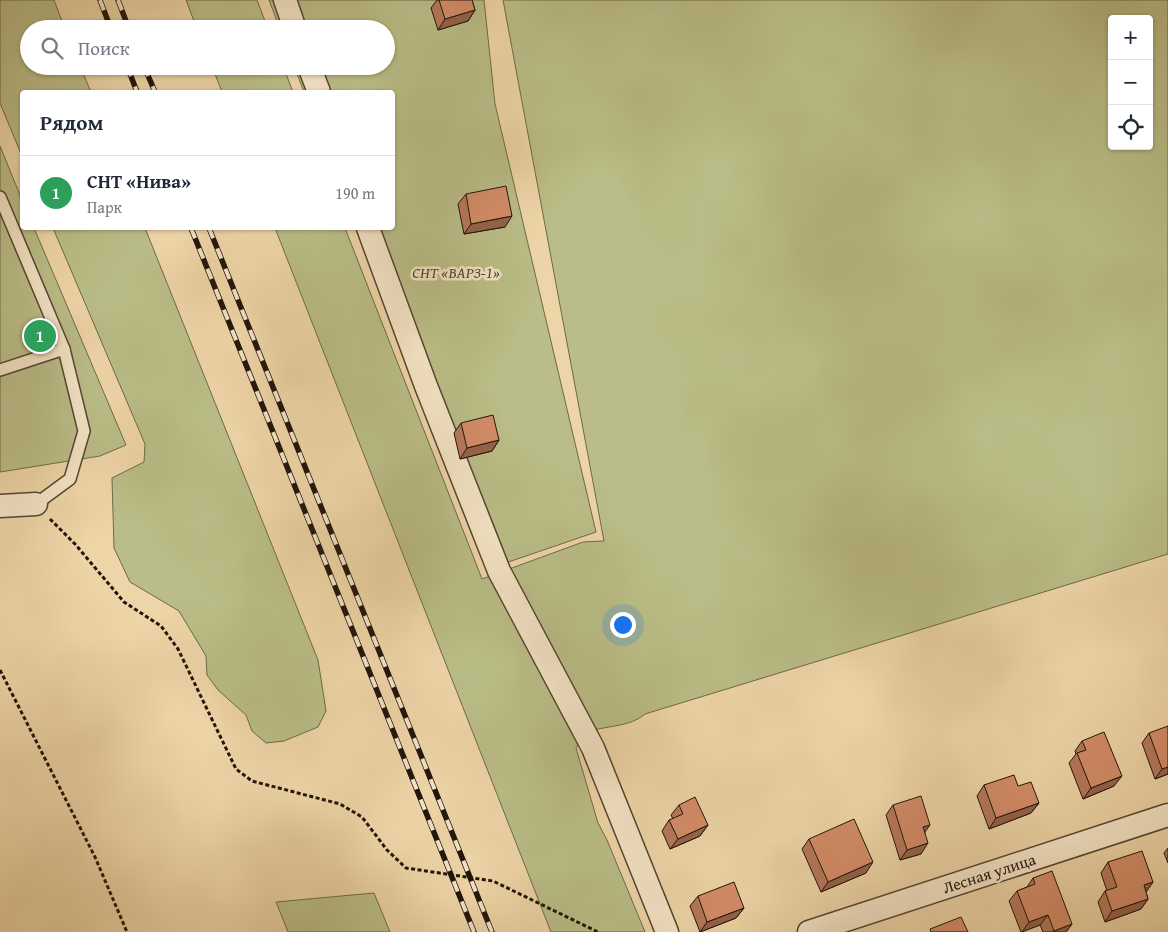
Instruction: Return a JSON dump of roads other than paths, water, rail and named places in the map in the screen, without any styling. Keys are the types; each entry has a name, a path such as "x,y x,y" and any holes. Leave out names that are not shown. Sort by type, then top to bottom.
{"street":[{"path":"285,0 292,20"},
{"path":"312,75 318,90"},
{"path":"369,230 426,386 499,571 593,748 667,932"},
{"path":"0,506 36,504"},
{"name":"Лесная улица","path":"809,932 1168,815"}],"lane":[{"path":"0,197 64,349 84,430 70,479 36,504"},
{"path":"0,370 64,349"}],"railway":[{"path":"100,0 108,20"},
{"path":"118,0 126,20"},
{"path":"130,75 136,90"},
{"path":"148,75 154,90"},
{"path":"192,230 474,932"},
{"path":"210,230 492,932"}],"place":[{"name":"СНТ «Нива»","path":"40,336"}],"park label":[{"name":"СНТ «ВАРЗ-1»","path":"456,272"}]}
